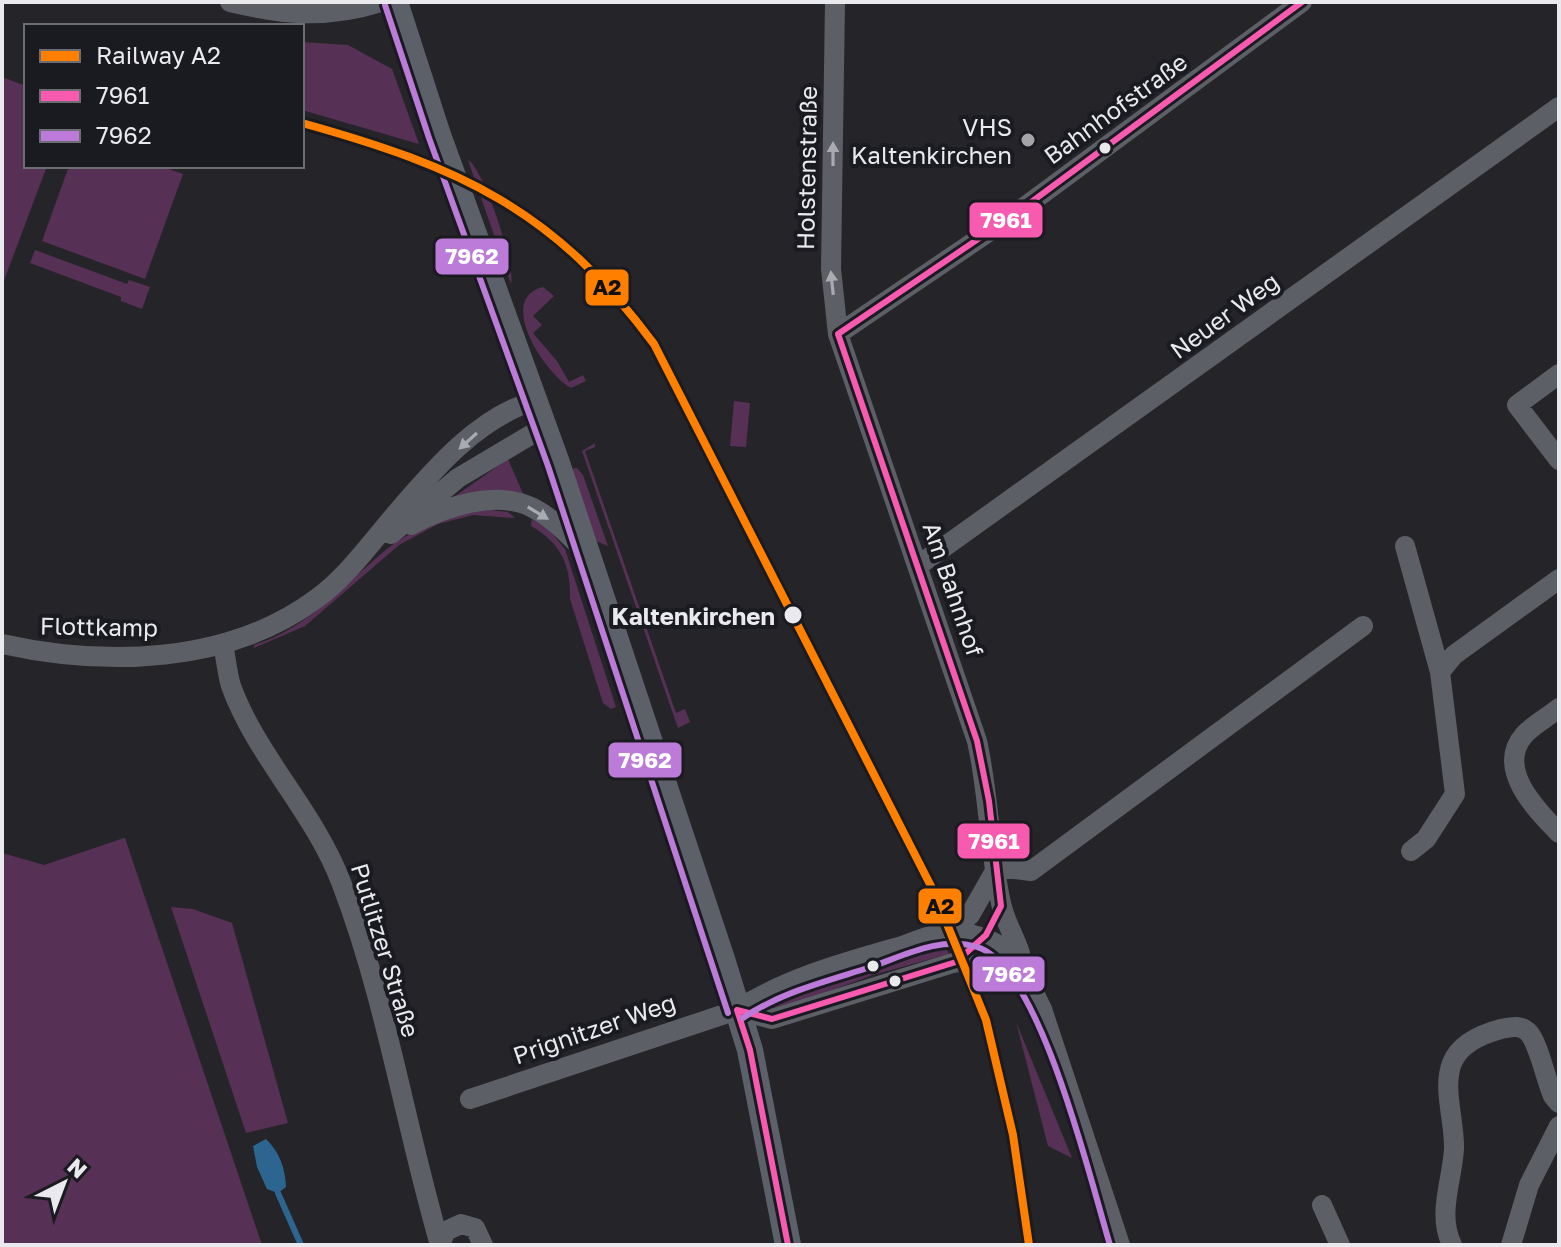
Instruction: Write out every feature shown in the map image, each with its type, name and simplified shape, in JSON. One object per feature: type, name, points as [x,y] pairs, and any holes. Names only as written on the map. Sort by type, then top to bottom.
[{"type":"main road","points":[[395,2],[587,553],[737,1010],[753,1065],[788,1245]]},
{"type":"street","points":[[230,2],[278,14],[349,12],[381,2]]},
{"type":"street","name":"Holstenstraße","points":[[835,2],[831,269],[838,334]]},
{"type":"street","name":"Bahnhofstraße","points":[[838,334],[1023,208],[1302,2]]},
{"type":"street","name":"Neuer Weg","points":[[919,565],[1559,107]]},
{"type":"street","name":"Am Bahnhof","points":[[838,334],[977,741],[997,867]]},
{"type":"street","points":[[1559,374],[1517,405],[1559,460]]},
{"type":"street","name":"Flottkamp","points":[[2,644],[44,653],[148,657],[254,636],[319,597],[359,557],[417,489],[460,447],[502,414],[534,401]]},
{"type":"street","name":"Flottkamp","points":[[359,557],[387,538],[458,478],[544,427]]},
{"type":"street","points":[[387,538],[421,519],[462,505],[510,501],[532,508],[587,553]]},
{"type":"street","points":[[1405,546],[1440,672],[1455,794],[1426,839],[1411,851]]},
{"type":"street","points":[[1440,672],[1454,655],[1559,579]]},
{"type":"street","points":[[737,1010],[772,1019],[956,962],[987,937],[997,867],[1031,871],[1363,626]]},
{"type":"street","name":"Putlitzer Straße","points":[[223,644],[231,684],[243,712],[260,744],[308,814],[340,879],[384,1022],[440,1244]]},
{"type":"street","points":[[1559,708],[1522,737],[1514,766],[1515,775],[1533,805],[1559,833]]},
{"type":"street","points":[[737,1010],[764,992],[867,956],[949,932],[993,901]]},
{"type":"street","points":[[993,901],[1024,957],[1015,972]]},
{"type":"street","points":[[949,932],[987,937],[1006,951],[1015,972],[1042,1009],[1120,1245]]},
{"type":"street","points":[[956,962],[1015,972]]},
{"type":"street","name":"Prignitzer Weg","points":[[470,1099],[737,1010]]},
{"type":"street","points":[[1452,1245],[1443,1226],[1454,1148],[1449,1088],[1451,1064],[1463,1045],[1515,1026],[1526,1029],[1533,1038],[1540,1066],[1559,1103]]},
{"type":"street","points":[[1511,1245],[1529,1185],[1559,1126]]},
{"type":"street","points":[[1322,1205],[1340,1245]]},
{"type":"street","name":"Putlitzer Straße","points":[[440,1244],[446,1231],[461,1224],[475,1228],[483,1245]]},
{"type":"shaded area","points":[[304,42],[348,45],[392,69],[419,144],[304,111]]},
{"type":"shaded area","points":[[2,77],[24,85],[24,168],[46,168],[2,286]]},
{"type":"shaded area","points":[[468,160],[482,180],[497,218],[508,258],[511,284]]},
{"type":"shaded area","points":[[68,168],[166,168],[183,174],[145,279],[42,241]]},
{"type":"shaded area","points":[[35,250],[127,284],[129,280],[150,287],[142,309],[121,301],[121,297],[30,263]]},
{"type":"shaded area","points":[[543,287],[554,296],[533,316],[542,325],[533,333],[557,361],[569,382],[583,375],[586,381],[571,388],[538,353],[524,321],[524,306],[529,294]]},
{"type":"shaded area","points":[[734,401],[750,403],[746,447],[730,446]]},
{"type":"shaded area","points":[[595,443],[595,447],[585,451],[676,713],[685,709],[690,722],[678,728],[582,451]]},
{"type":"shaded area","points":[[508,459],[524,496],[451,499]]},
{"type":"shaded area","points":[[577,468],[583,475],[608,546],[596,541],[571,469]]},
{"type":"shaded area","points":[[483,509],[508,512],[515,518],[473,515],[438,524],[399,545],[305,626],[254,648],[254,645],[292,628],[309,616],[398,541],[433,524]]},
{"type":"shaded area","points":[[532,519],[550,531],[565,549],[616,707],[611,709],[603,703],[570,599],[569,576],[562,556],[550,540],[531,526]]},
{"type":"shaded area","points":[[125,838],[262,1245],[2,1245],[2,853],[44,865]]},
{"type":"shaded area","points":[[171,907],[193,909],[232,923],[288,1123],[246,1133]]},
{"type":"shaded area","points":[[945,945],[949,954],[873,975],[775,1011],[773,1002]]},
{"type":"shaded area","points":[[1016,1022],[1072,1158],[1048,1146]]},
{"type":"water","points":[[266,1139],[278,1155],[284,1173],[286,1187],[278,1193],[267,1189],[257,1167],[253,1146]]},
{"type":"waterway","points":[[278,1193],[301,1245]]},
{"type":"rail line","name":"A2","points":[[304,124],[410,157],[500,199],[540,226],[579,259],[617,298],[654,344],[934,892],[986,1020],[1013,1135],[1029,1245]]},
{"type":"transit line","name":"7961","points":[[737,1010],[772,1019],[956,962],[986,935],[1001,906],[989,801],[977,741],[838,334],[1015,214],[1302,2]]},
{"type":"transit line","name":"7962","points":[[385,5],[429,138],[548,466],[728,1013]]},
{"type":"transit line","name":"7962","points":[[743,1018],[789,994],[923,948],[950,944],[977,947],[1000,962],[1022,992],[1042,1033],[1076,1128],[1110,1245]]},
{"type":"transit line","name":"7961","points":[[737,1010],[750,1050],[788,1245]]},
{"type":"place","name":"VHS Kaltenkirchen","points":[[1028,140]]},
{"type":"place","name":"Kaltenkirchen","points":[[793,615]]}]
